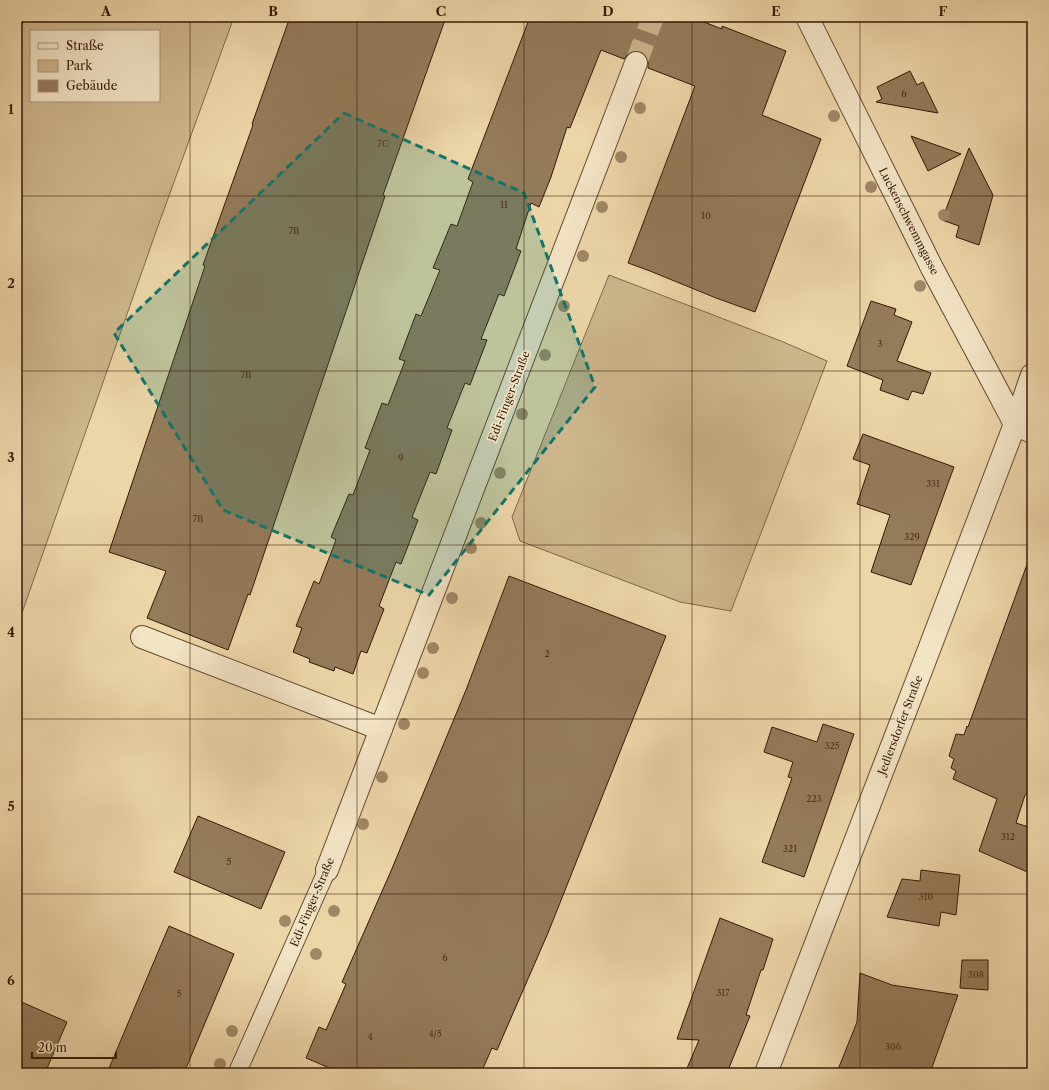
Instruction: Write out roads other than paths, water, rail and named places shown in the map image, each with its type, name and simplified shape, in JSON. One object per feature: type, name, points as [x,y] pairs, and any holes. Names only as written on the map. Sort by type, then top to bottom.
[{"type":"street","name":"Luckenschwemmgasse","points":[[807,17],[932,268],[1024,428]]},
{"type":"street","name":"Edi-Finger-Straße","points":[[326,870],[636,63]]},
{"type":"street","name":"Jedlersdorfer Straße","points":[[766,1073],[925,660],[1024,428],[1032,375]]},
{"type":"street","points":[[142,637],[381,729]]},
{"type":"lane","name":"Edi-Finger-Straße","points":[[237,1073],[326,870]]},
{"type":"tunnel","points":[[636,63],[653,17]]}]
